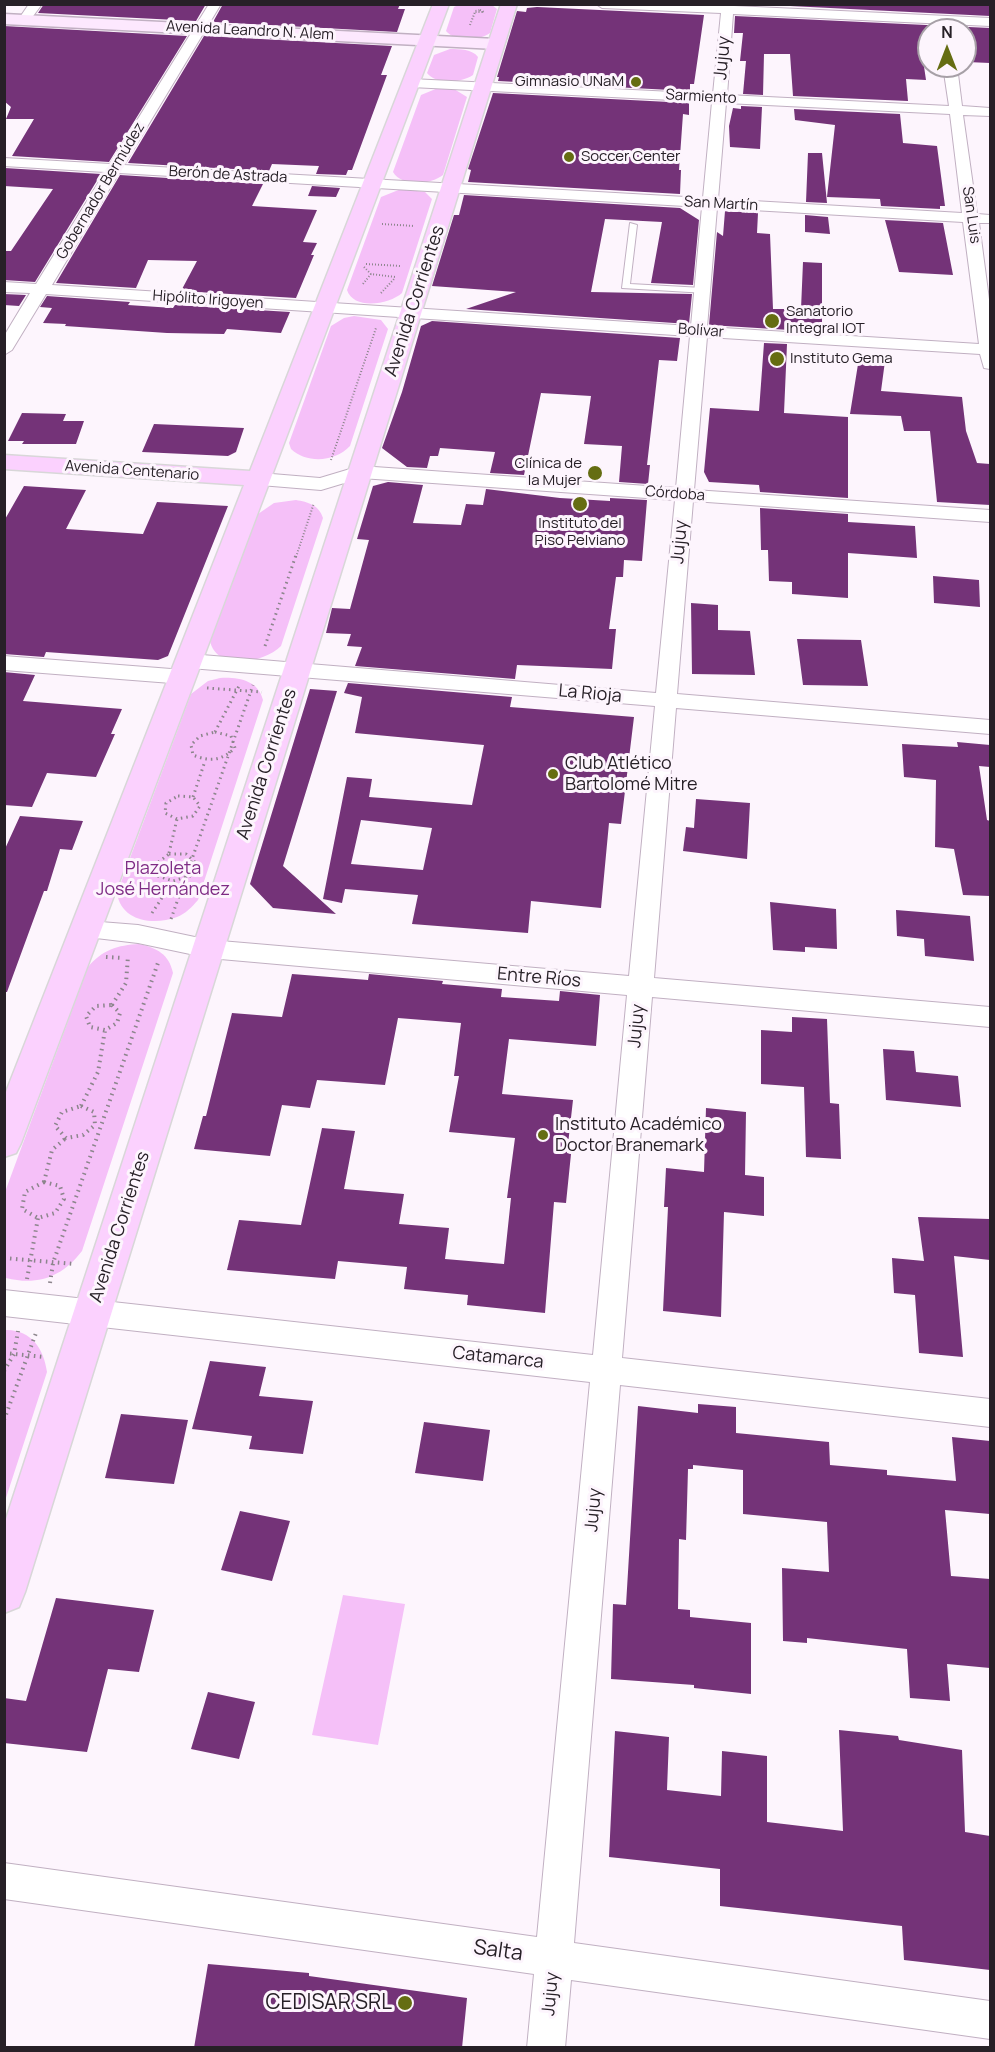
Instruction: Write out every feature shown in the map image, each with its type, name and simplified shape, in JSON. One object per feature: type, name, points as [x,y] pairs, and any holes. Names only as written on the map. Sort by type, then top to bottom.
[{"type":"main road","points":[[4,1143],[88,930],[441,4]]},
{"type":"main road","name":"Avenida Corrientes","points":[[4,1592],[509,4]]},
{"type":"main road","name":"Avenida Leandro N. Alem","points":[[4,21],[24,20],[496,46]]},
{"type":"main road","name":"Avenida Leandro N. Alem","points":[[4,21],[199,30]]},
{"type":"main road","name":"Avenida Leandro N. Alem","points":[[427,42],[477,42],[496,46]]},
{"type":"main road","name":"Avenida Centenario","points":[[4,462],[260,479]]},
{"type":"street","points":[[24,20],[36,4]]},
{"type":"street","name":"Gobernador Bermúdez","points":[[4,350],[215,4]]},
{"type":"street","points":[[602,4],[728,7],[917,23]]},
{"type":"street","name":"Jujuy","points":[[546,2048],[728,7]]},
{"type":"street","name":"San Luis","points":[[952,78],[990,354]]},
{"type":"street","name":"Sarmiento","points":[[411,83],[990,112]]},
{"type":"street","name":"Berón de Astrada","points":[[4,162],[451,187]]},
{"type":"street","name":"San Martín","points":[[451,187],[990,219]]},
{"type":"street","name":"Hipólito Irigoyen","points":[[4,287],[411,312]]},
{"type":"street","name":"Bolívar","points":[[411,312],[699,331],[990,354]]},
{"type":"street","points":[[260,479],[321,484],[360,472]]},
{"type":"street","name":"Córdoba","points":[[360,472],[990,516]]},
{"type":"street","name":"La Rioja","points":[[4,663],[185,675],[252,667],[294,682],[666,700],[990,727]]},
{"type":"street","name":"Entre Ríos","points":[[88,930],[138,934],[209,949],[990,1017]]},
{"type":"street","name":"Catamarca","points":[[4,1304],[93,1312],[990,1413]]},
{"type":"street","name":"Salta","points":[[4,1881],[990,2020]]},
{"type":"lane","points":[[633,225],[625,286],[703,291]]},
{"type":"path","points":[[475,11],[477,4]]},
{"type":"path","points":[[477,42],[489,4]]},
{"type":"path","points":[[375,223],[420,226]]},
{"type":"path","points":[[396,278],[371,274],[361,264],[385,263],[408,266]]},
{"type":"path","points":[[384,276],[395,266]]},
{"type":"path","points":[[363,284],[371,274]]},
{"type":"path","points":[[215,732],[252,667],[331,460],[382,311]]},
{"type":"path","points":[[233,742],[252,691],[252,667]]},
{"type":"path","points":[[185,675],[237,690],[252,691],[294,682]]},
{"type":"path","points":[[215,732],[231,736],[233,742],[235,748],[224,759],[205,761],[193,755],[191,745],[200,736],[215,732]]},
{"type":"path","points":[[192,859],[229,754]]},
{"type":"path","points":[[193,797],[205,761]]},
{"type":"path","points":[[178,796],[193,797],[200,806],[193,816],[177,819],[165,813],[166,803],[178,796]]},
{"type":"path","points":[[169,854],[177,819]]},
{"type":"path","points":[[169,854],[186,854],[196,863],[190,876],[172,881],[158,876],[156,864],[169,854]]},
{"type":"path","points":[[4,1420],[46,1308],[54,1263],[186,877]]},
{"type":"path","points":[[112,1005],[120,1012],[117,1023],[105,1030],[90,1027],[86,1016],[96,1006],[112,1005]]},
{"type":"path","points":[[81,1106],[98,1072],[105,1030]]},
{"type":"path","points":[[44,1182],[60,1186],[64,1199],[55,1213],[38,1218],[22,1209],[26,1192],[44,1182],[50,1152],[66,1138],[83,1136],[95,1125],[94,1112],[81,1106],[62,1112],[55,1126],[66,1138]]},
{"type":"path","points":[[4,1258],[108,1267]]},
{"type":"green space","points":[[492,5],[497,9],[490,33],[467,40],[450,35],[446,31],[454,7]]},
{"type":"green space","points":[[450,49],[469,51],[478,57],[473,75],[449,82],[436,80],[427,73],[434,55]]},
{"type":"green space","points":[[438,88],[454,89],[467,97],[443,175],[431,181],[416,183],[403,180],[393,172],[421,95]]},
{"type":"green space","points":[[401,189],[425,192],[432,199],[402,293],[389,300],[373,304],[357,301],[347,290],[381,197]]},
{"type":"green space","points":[[354,316],[381,320],[388,329],[350,446],[329,458],[305,457],[291,449],[289,443],[331,326],[344,318]]},
{"type":"green space","points":[[296,500],[312,505],[319,510],[323,518],[281,646],[264,657],[242,662],[231,661],[214,651],[210,641],[258,514],[274,503]]},
{"type":"green space","name":"Plazoleta José Hernández","points":[[220,678],[240,679],[252,684],[257,688],[263,700],[198,900],[183,914],[168,920],[140,919],[125,910],[117,893],[191,694],[208,681]]},
{"type":"green space","points":[[139,944],[161,953],[169,961],[173,973],[82,1251],[66,1267],[48,1277],[29,1281],[6,1278],[5,1192],[88,967],[99,956],[111,949]]},
{"type":"green space","points":[[5,1330],[22,1333],[35,1342],[43,1356],[47,1372],[5,1501]]},
{"type":"green space","points":[[343,1595],[405,1604],[378,1745],[312,1735]]},
{"type":"building","points":[[44,4],[206,4],[196,21],[38,13]]},
{"type":"building","points":[[223,4],[400,4],[398,9],[405,9],[397,32],[213,22]]},
{"type":"building","points":[[750,4],[990,4],[990,16]]},
{"type":"building","points":[[527,8],[704,15],[694,84],[690,84],[690,91],[498,81],[499,77],[497,77],[517,11],[526,12]]},
{"type":"building","points":[[735,16],[917,25],[917,78],[926,78],[926,80],[906,79],[908,101],[793,96],[790,54],[764,54],[763,95],[743,94],[746,61],[740,61],[743,33],[734,33]]},
{"type":"building","points":[[4,26],[187,36],[109,162],[12,156],[34,119],[6,119],[11,107],[4,101]]},
{"type":"building","points":[[977,27],[990,28],[990,63],[977,62]]},
{"type":"building","points":[[204,36],[392,46],[381,75],[387,75],[352,170],[348,170],[346,175],[316,174],[319,166],[272,164],[269,171],[128,163]]},
{"type":"building","points":[[493,93],[689,103],[689,115],[683,114],[679,170],[681,170],[680,194],[468,182],[471,170],[468,169]]},
{"type":"building","points":[[741,106],[762,107],[760,149],[730,147],[729,126],[733,108],[741,109]]},
{"type":"building","points":[[794,109],[900,114],[903,143],[937,146],[945,206],[940,206],[940,209],[881,206],[880,199],[827,197],[835,125],[795,120]]},
{"type":"building","points":[[808,153],[822,153],[827,203],[806,202]]},
{"type":"building","points":[[5,168],[101,174],[35,282],[4,280],[4,251],[11,251],[53,189],[4,186]]},
{"type":"building","points":[[120,175],[263,184],[252,206],[317,210],[303,242],[317,243],[296,298],[181,291],[197,261],[148,260],[136,288],[56,283]]},
{"type":"building","points":[[312,186],[340,188],[336,197],[308,196]]},
{"type":"building","points":[[464,195],[680,208],[699,220],[693,285],[651,283],[662,222],[605,219],[591,292],[692,294],[689,324],[466,309],[516,292],[432,286],[454,215],[459,215]]},
{"type":"building","points":[[725,211],[758,213],[757,233],[770,234],[773,309],[801,309],[803,262],[822,263],[822,332],[709,325],[717,232],[723,236]]},
{"type":"building","points":[[805,215],[828,217],[830,234],[805,232]]},
{"type":"building","points":[[885,220],[943,223],[953,275],[899,272]]},
{"type":"building","points":[[4,294],[26,295],[19,306],[4,305]]},
{"type":"building","points":[[47,296],[130,302],[128,305],[173,308],[175,305],[290,312],[281,333],[227,329],[224,334],[167,333],[43,323],[52,308],[40,307]]},
{"type":"building","points":[[432,321],[680,338],[677,361],[659,360],[647,465],[650,465],[648,484],[619,482],[622,446],[584,444],[591,396],[541,393],[524,475],[490,473],[495,452],[440,448],[438,456],[430,456],[427,468],[407,467],[382,448],[402,392],[421,326]]},
{"type":"building","points":[[764,343],[787,344],[784,413],[848,417],[848,498],[760,492],[759,485],[709,482],[704,472],[710,408],[759,411]]},
{"type":"building","points":[[859,358],[885,361],[881,391],[962,397],[966,431],[977,463],[990,464],[990,505],[937,502],[930,431],[904,431],[901,416],[850,414]]},
{"type":"building","points":[[22,413],[66,414],[63,421],[84,421],[76,444],[22,444],[24,441],[8,441]]},
{"type":"building","points":[[154,424],[244,428],[236,452],[228,456],[142,452]]},
{"type":"building","points":[[388,482],[423,485],[413,523],[461,525],[466,504],[483,505],[486,489],[560,498],[610,501],[610,498],[647,500],[642,561],[624,560],[623,577],[616,577],[609,629],[616,629],[612,669],[517,665],[515,679],[355,666],[362,647],[347,646],[351,634],[326,633],[332,608],[350,609],[369,540],[357,539],[373,486]]},
{"type":"building","points":[[24,486],[86,490],[66,529],[143,534],[157,502],[228,506],[168,656],[158,660],[46,652],[44,657],[4,654],[4,521]]},
{"type":"building","points":[[760,508],[848,514],[848,522],[915,526],[917,558],[848,553],[848,598],[792,594],[792,582],[769,581],[768,550],[761,550]]},
{"type":"building","points":[[933,576],[979,580],[980,607],[934,603]]},
{"type":"building","points":[[691,603],[718,605],[718,630],[750,631],[755,675],[692,674]]},
{"type":"building","points":[[797,639],[861,640],[868,686],[803,685]]},
{"type":"building","points":[[4,672],[35,675],[23,701],[122,709],[111,734],[115,734],[96,777],[47,773],[32,807],[4,805]]},
{"type":"building","points":[[348,683],[512,697],[510,707],[634,717],[621,824],[609,823],[601,908],[531,901],[528,933],[412,924],[418,895],[345,889],[342,903],[323,899],[347,777],[372,779],[369,797],[472,805],[484,745],[355,733],[362,697],[344,693]],"holes":[[[361,820],[432,828],[423,870],[351,864]]]},
{"type":"building","points":[[310,689],[337,691],[283,866],[336,914],[273,908],[250,884]]},
{"type":"building","points":[[957,742],[990,745],[990,767],[979,766],[987,820],[990,821],[990,896],[963,895],[954,849],[935,847],[936,780],[904,777],[902,744],[958,747]]},
{"type":"building","points":[[696,799],[750,803],[747,859],[683,851],[686,827],[694,828]]},
{"type":"building","points":[[20,816],[83,821],[72,850],[60,849],[47,891],[44,891],[7,992],[4,992],[4,851]]},
{"type":"building","points":[[770,902],[836,909],[837,949],[805,947],[805,952],[773,950]]},
{"type":"building","points":[[896,910],[970,916],[974,961],[925,956],[924,939],[897,936]]},
{"type":"building","points":[[292,974],[368,980],[369,974],[443,981],[442,984],[502,989],[501,997],[559,1001],[560,991],[600,995],[596,1046],[509,1039],[502,1094],[573,1100],[567,1153],[571,1154],[566,1203],[554,1202],[545,1313],[467,1305],[468,1295],[404,1289],[407,1267],[338,1261],[335,1279],[227,1270],[239,1220],[301,1225],[322,1128],[355,1131],[344,1189],[404,1194],[399,1224],[449,1228],[445,1259],[504,1264],[511,1198],[507,1198],[515,1138],[449,1132],[459,1076],[454,1076],[461,1023],[398,1018],[385,1085],[317,1080],[310,1108],[282,1105],[270,1156],[194,1149],[203,1116],[206,1116],[232,1013],[282,1017]]},
{"type":"building","points":[[792,1017],[827,1019],[830,1103],[839,1104],[841,1159],[806,1157],[804,1087],[761,1084],[761,1030],[792,1032]]},
{"type":"building","points":[[883,1049],[914,1051],[916,1072],[958,1076],[961,1107],[886,1100]]},
{"type":"building","points":[[706,1108],[746,1112],[745,1175],[764,1177],[764,1216],[724,1212],[721,1317],[663,1311],[668,1207],[664,1207],[666,1168],[704,1172]]},
{"type":"building","points":[[918,1217],[990,1219],[990,1260],[954,1256],[963,1357],[919,1353],[915,1295],[894,1293],[892,1258],[924,1261]]},
{"type":"building","points":[[210,1361],[266,1367],[259,1396],[313,1401],[303,1454],[249,1449],[252,1436],[192,1429]]},
{"type":"building","points":[[698,1404],[736,1407],[736,1433],[829,1442],[830,1465],[887,1470],[887,1475],[956,1481],[952,1437],[990,1441],[990,1514],[945,1510],[951,1576],[990,1579],[990,1668],[947,1664],[950,1701],[910,1698],[907,1649],[807,1638],[807,1643],[783,1641],[782,1568],[829,1572],[827,1522],[743,1514],[743,1470],[693,1465],[693,1469],[688,1469],[686,1540],[679,1539],[678,1609],[690,1610],[690,1617],[751,1623],[751,1694],[694,1688],[694,1685],[611,1679],[613,1604],[626,1605],[638,1406],[698,1413]]},
{"type":"building","points":[[121,1414],[188,1420],[174,1484],[105,1478]]},
{"type":"building","points":[[424,1422],[490,1430],[483,1481],[415,1473]]},
{"type":"building","points":[[240,1511],[290,1521],[272,1581],[221,1570]]},
{"type":"building","points":[[56,1598],[154,1610],[139,1672],[108,1669],[87,1752],[4,1743],[4,1698],[26,1701]]},
{"type":"building","points":[[208,1692],[255,1702],[239,1759],[191,1749]]},
{"type":"building","points":[[839,1730],[898,1736],[899,1740],[962,1750],[965,1832],[990,1836],[990,1970],[904,1960],[902,1926],[720,1906],[720,1869],[609,1857],[615,1731],[669,1737],[667,1790],[721,1796],[722,1751],[767,1756],[767,1822],[843,1831]]},
{"type":"building","points":[[208,1964],[309,1973],[309,1976],[467,1998],[462,2048],[194,2048]]},
{"type":"place","name":"Gimnasio UNaM","points":[[636,82]]},
{"type":"place","name":"Soccer Center","points":[[569,157]]},
{"type":"place","name":"Sanatorio Integral IOT","points":[[772,321]]},
{"type":"place","name":"Instituto Gema","points":[[777,359]]},
{"type":"place","name":"Clínica de la Mujer","points":[[595,473]]},
{"type":"place","name":"Instituto del Piso Pelviano","points":[[580,504]]},
{"type":"place","name":"Club Atlético Bartolomé Mitre","points":[[553,774]]},
{"type":"place","name":"Instituto Académico Doctor Branemark","points":[[543,1135]]},
{"type":"place","name":"CEDISAR SRL","points":[[405,2003]]}]
